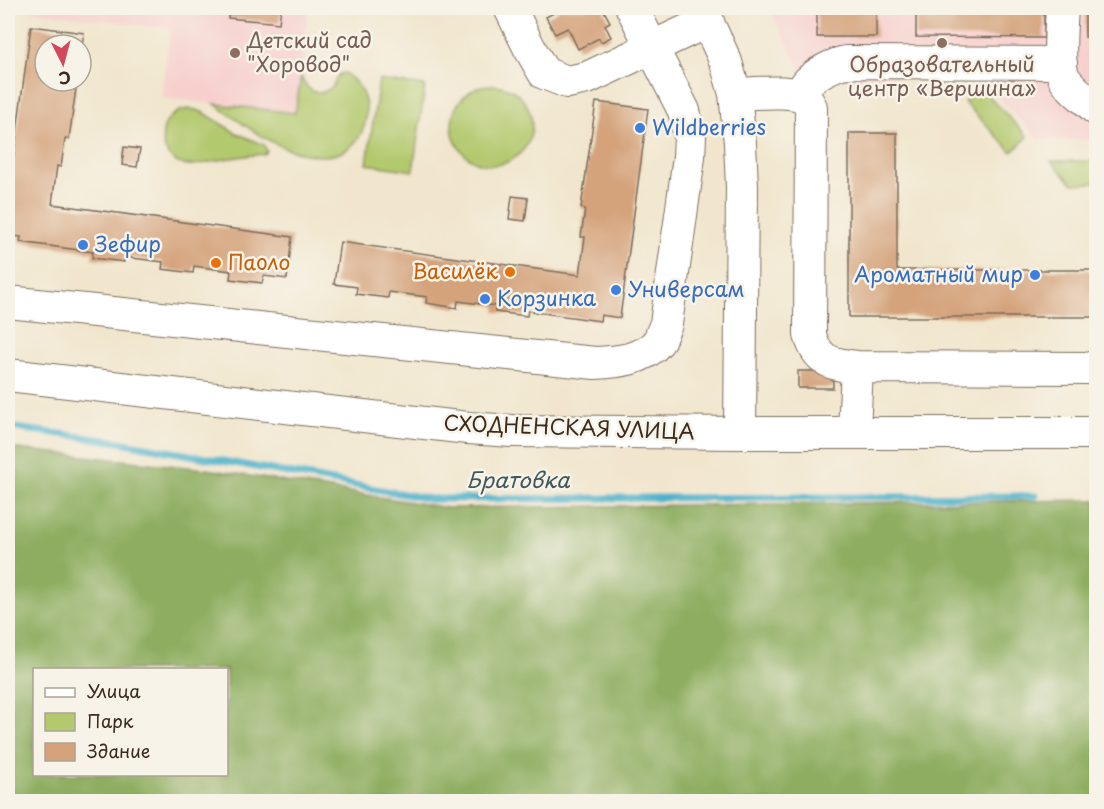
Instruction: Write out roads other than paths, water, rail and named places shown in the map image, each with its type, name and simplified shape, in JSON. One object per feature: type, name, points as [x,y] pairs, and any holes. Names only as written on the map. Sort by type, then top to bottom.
[{"type":"street","points":[[510,8],[544,72],[567,81],[588,78],[652,47],[705,14],[726,62],[735,94],[740,144],[742,187],[740,434]]},
{"type":"street","points":[[8,302],[595,363],[616,362],[650,350],[659,340],[666,324],[690,136],[684,111],[632,8]]},
{"type":"street","points":[[1062,8],[1061,63],[1063,75],[1069,84],[1096,109]]},
{"type":"street","points":[[800,95],[807,83],[830,67],[846,62],[1061,63]]},
{"type":"street","points":[[735,94],[790,93],[806,98],[811,107],[810,335],[814,348],[823,358],[835,364],[857,367],[1096,368]]},
{"type":"street","points":[[854,433],[857,367]]},
{"type":"street","name":"СХОДНЕНСКАЯ УЛИЦА","points":[[8,375],[468,428],[512,431],[740,434],[1096,433]]},
{"type":"waterway","name":"Братовка","points":[[8,427],[113,441],[431,499],[1035,496]]},
{"type":"place","name":"Образовательный центр «Вершина»","points":[[942,43]]},
{"type":"place","name":"Детский сад \"Хоровод\"","points":[[235,53]]},
{"type":"place","name":"Wildberries","points":[[640,128]]},
{"type":"place","name":"Зефир","points":[[83,245]]},
{"type":"place","name":"Паоло","points":[[216,263]]},
{"type":"place","name":"Василёк","points":[[510,272]]},
{"type":"place","name":"Ароматный мир","points":[[1035,275]]},
{"type":"place","name":"Универсам","points":[[616,290]]},
{"type":"place","name":"Корзинка","points":[[485,299]]}]
